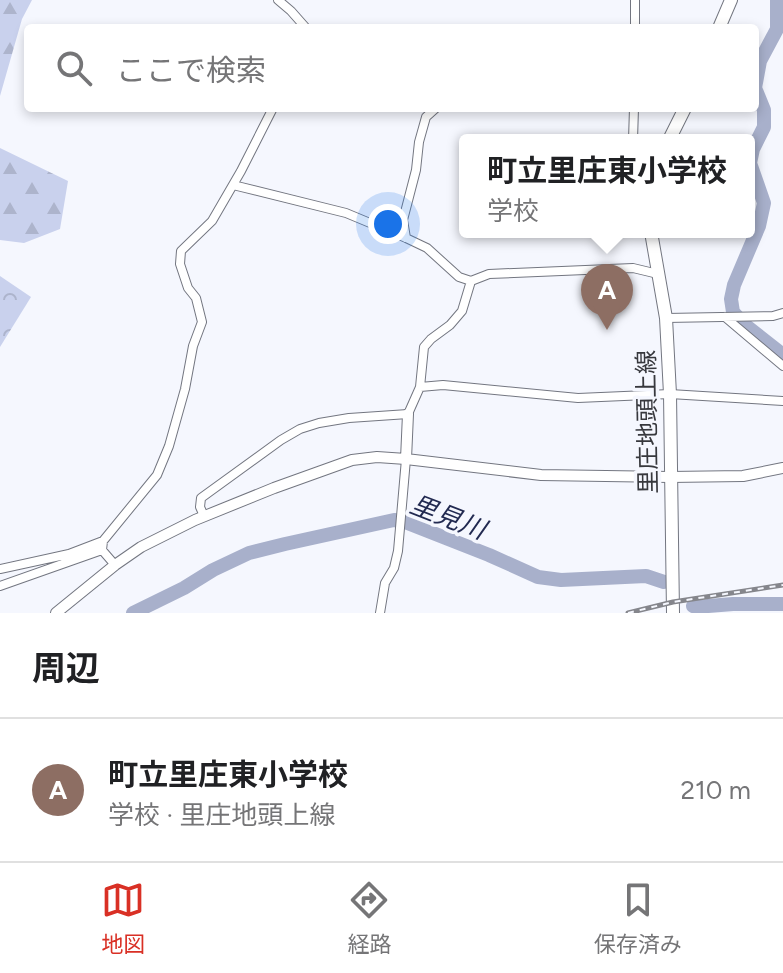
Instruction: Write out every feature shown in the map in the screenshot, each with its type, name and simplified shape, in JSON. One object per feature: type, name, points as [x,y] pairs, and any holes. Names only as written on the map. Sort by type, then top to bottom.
[{"type":"main road","points":[[721,24],[731,0]]},
{"type":"main road","points":[[672,134],[683,112]]},
{"type":"main road","name":"里庄地頭上線","points":[[652,238],[666,318],[673,613]]},
{"type":"street","points":[[278,0],[302,24]]},
{"type":"street","points":[[635,0],[635,24]]},
{"type":"street","points":[[0,586],[103,546],[157,475],[169,446],[193,346],[202,322],[196,298],[188,288],[180,264],[181,251],[212,221],[271,112]]},
{"type":"street","points":[[406,238],[403,220],[416,170],[419,142],[426,117],[432,112]]},
{"type":"street","points":[[633,134],[634,112]]},
{"type":"street","points":[[233,185],[346,213],[427,248],[459,277],[471,281],[489,274],[633,268],[658,274]]},
{"type":"street","points":[[380,613],[385,583],[394,568],[398,551],[408,414],[420,387],[424,347],[462,311],[471,281]]},
{"type":"street","points":[[666,318],[773,316],[783,313]]},
{"type":"street","points":[[727,317],[783,366]]},
{"type":"street","points":[[420,387],[443,385],[578,398],[670,394],[783,401]]},
{"type":"street","points":[[204,516],[200,507],[201,498],[300,429],[349,418],[408,414]]},
{"type":"street","points":[[56,613],[141,547],[204,516],[352,460],[377,457],[406,459],[541,475],[743,476],[783,468]]},
{"type":"street","points":[[103,546],[115,565]]},
{"type":"street","points":[[0,569],[103,546]]},
{"type":"green space","points":[[0,0],[32,0],[22,19],[0,96]]},
{"type":"green space","points":[[0,148],[68,181],[60,229],[24,243],[0,240]]},
{"type":"green space","points":[[0,276],[31,297],[0,347]]},
{"type":"waterway","name":"里見川","points":[[759,66],[777,29],[777,0]]},
{"type":"waterway","name":"里見川","points":[[755,145],[764,127],[764,110],[759,98]]},
{"type":"waterway","name":"里見川","points":[[755,177],[764,203],[755,235]]},
{"type":"waterway","name":"里見川","points":[[754,238],[734,285],[731,299],[733,312],[783,355]]},
{"type":"waterway","name":"里見川","points":[[133,613],[249,553],[394,520],[489,555],[538,577],[561,580],[646,576],[664,582]]},
{"type":"waterway","name":"里見川","points":[[693,606],[783,604]]},
{"type":"railway","points":[[628,613],[673,602],[783,585]]},
{"type":"place","name":"町立里庄東小学校","points":[[607,330]]}]
